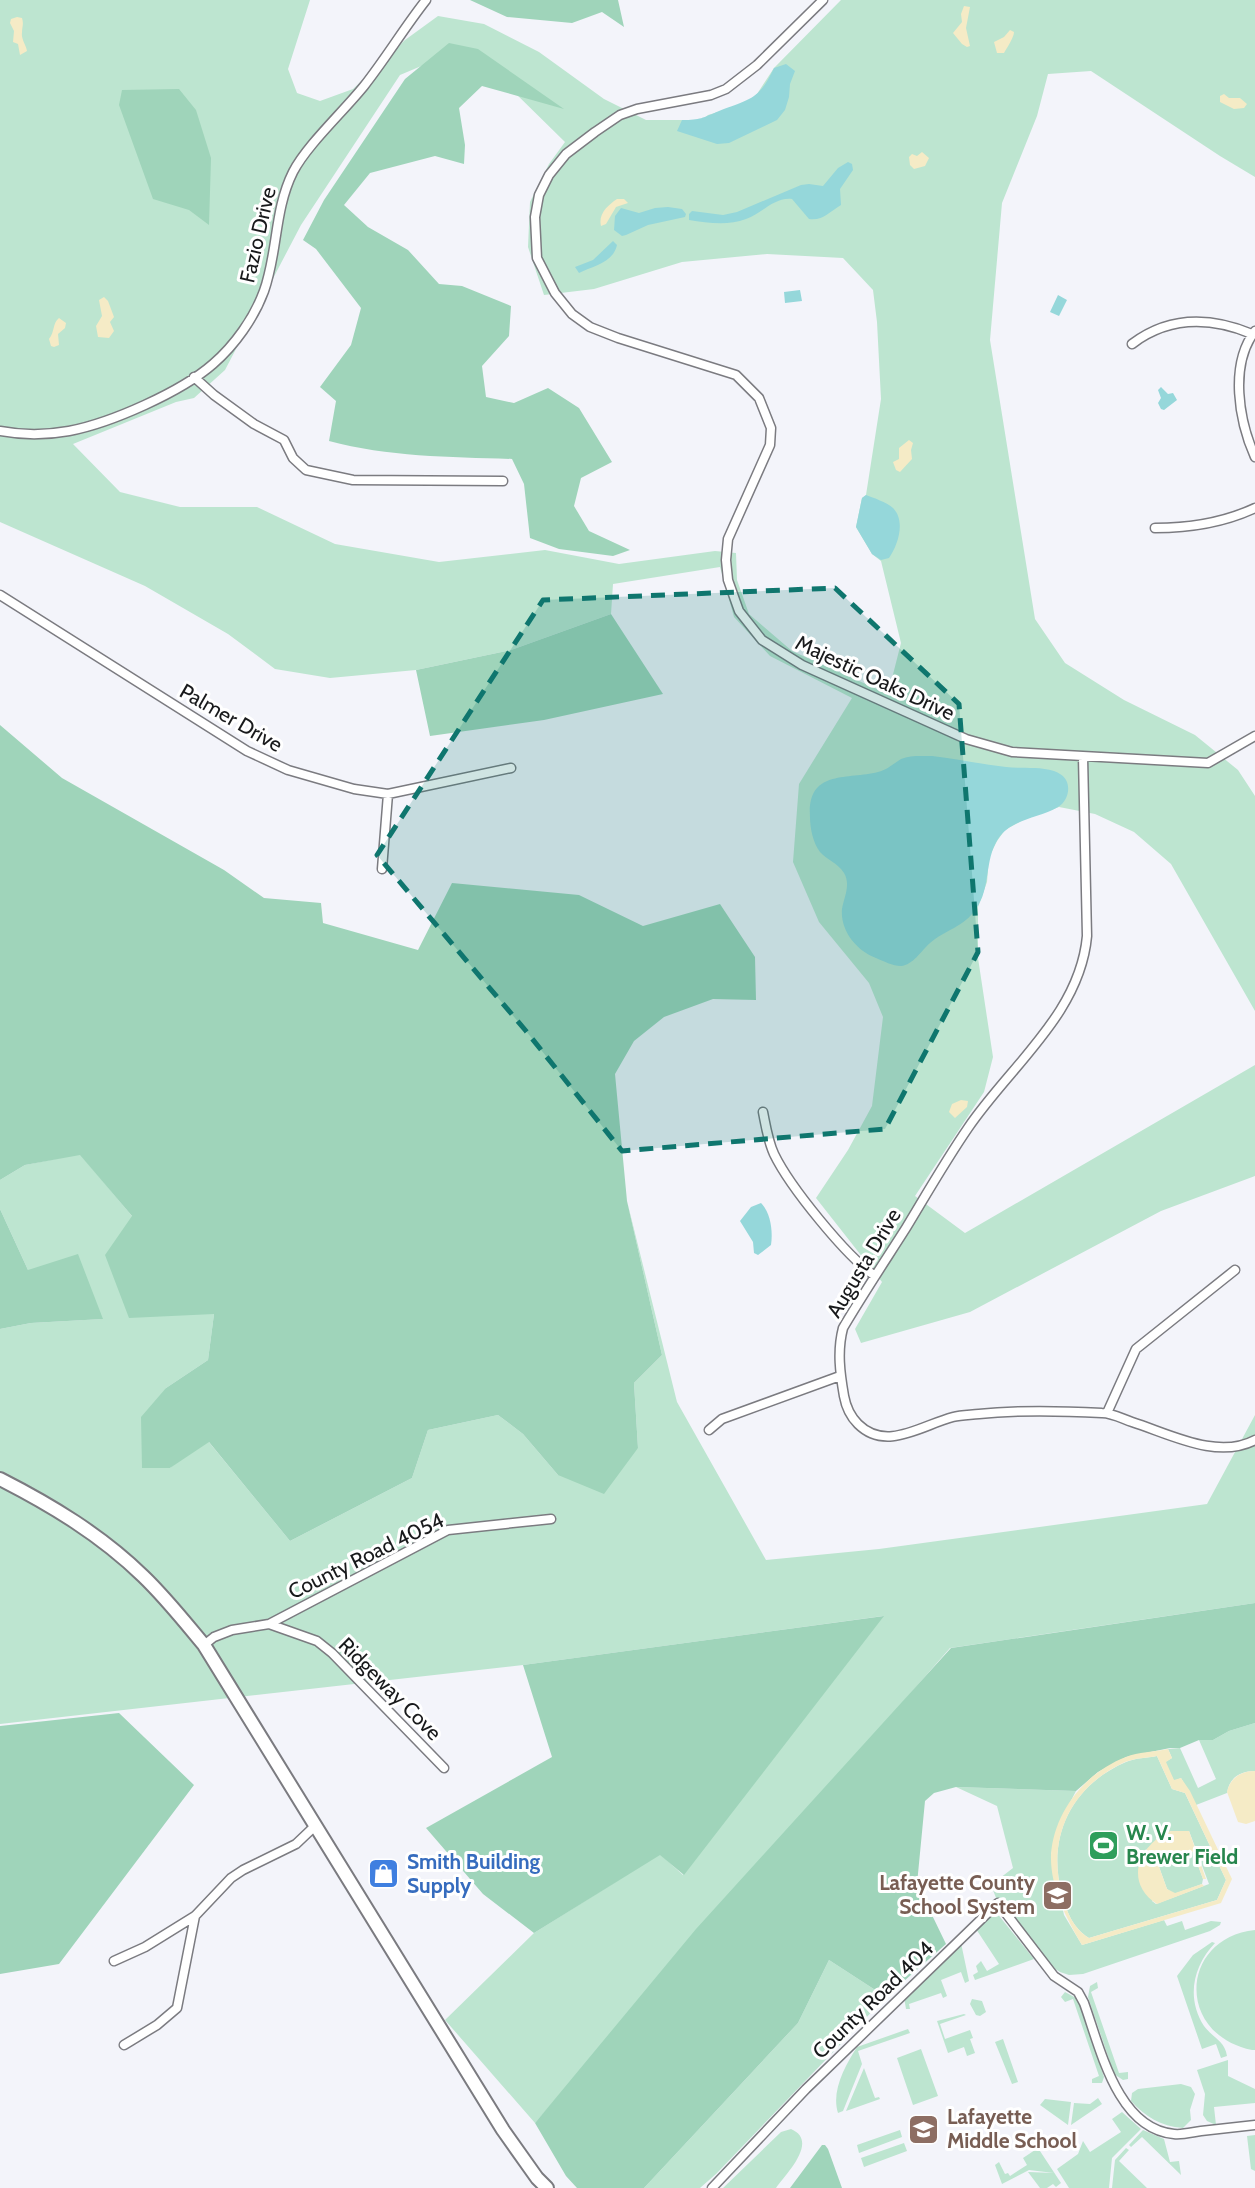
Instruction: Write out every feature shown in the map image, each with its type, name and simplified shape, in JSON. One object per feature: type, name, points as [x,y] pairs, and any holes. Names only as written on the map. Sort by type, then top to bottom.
[{"type":"main road","points":[[0,1479],[39,1499],[80,1525],[142,1575],[204,1645],[503,2130],[547,2188]]},
{"type":"street","name":"Fazio Drive","points":[[0,431],[69,431],[138,408],[210,367],[234,343],[264,292],[282,201],[295,169],[365,85],[426,0]]},
{"type":"street","name":"Majestic Oaks Drive","points":[[823,0],[757,65],[726,89],[711,95],[637,109],[620,116],[566,154],[549,175],[539,195],[535,217],[537,258],[555,293],[572,314],[590,327],[618,338],[736,375],[759,398],[771,428],[769,445],[728,539],[726,560],[739,611],[762,640],[802,665],[966,739],[1012,752],[1208,763],[1255,736]]},
{"type":"street","points":[[1132,344],[1147,332],[1185,322],[1216,322],[1254,332],[1244,356],[1237,392],[1255,457]]},
{"type":"street","points":[[194,377],[254,424],[285,440],[293,458],[306,470],[353,480],[503,481]]},
{"type":"street","points":[[1155,528],[1191,527],[1255,508]]},
{"type":"street","name":"Palmer Drive","points":[[0,595],[247,751],[288,770],[354,789],[388,794],[511,768]]},
{"type":"street","name":"Augusta Drive","points":[[1083,757],[1087,936],[1086,954],[1080,974],[1070,996],[1051,1022],[968,1127],[844,1328],[839,1344],[840,1376],[846,1405],[852,1417],[873,1435],[888,1437],[953,1417],[983,1413],[1107,1413],[1223,1449],[1255,1440]]},
{"type":"street","points":[[382,869],[388,794]]},
{"type":"street","points":[[763,1112],[769,1141],[783,1170],[858,1265],[875,1276]]},
{"type":"street","points":[[1107,1413],[1136,1349],[1235,1270]]},
{"type":"street","points":[[709,1430],[722,1419],[840,1376]]},
{"type":"street","name":"County Road 4054","points":[[204,1645],[214,1637],[232,1630],[269,1624],[448,1530],[551,1518]]},
{"type":"street","name":"Ridgeway Cove","points":[[269,1624],[317,1641],[332,1653],[444,1768]]},
{"type":"street","points":[[114,1961],[145,1947],[195,1916],[230,1878],[296,1844],[316,1825]]},
{"type":"street","name":"County Road 404","points":[[712,2188],[806,2089],[998,1903],[1054,1976],[1078,1992],[1114,2088],[1144,2121],[1157,2129],[1175,2134],[1255,2125]]},
{"type":"street","points":[[124,2045],[157,2025],[177,2008],[195,1916]]},
{"type":"highlighted area","points":[[835,588],[959,704],[978,952],[885,1129],[622,1151],[526,1031],[377,855],[543,600]]},
{"type":"green space","points":[[0,0],[310,0],[288,69],[297,93],[320,101],[353,89],[405,40],[438,16],[484,24],[539,52],[604,99],[646,120],[702,120],[708,115],[745,104],[757,94],[774,68],[841,0],[1255,0],[1255,177],[1091,71],[1048,74],[1037,116],[1002,203],[990,340],[1035,619],[1065,663],[1124,700],[1195,735],[1238,770],[1255,796],[1255,1011],[1171,864],[1134,832],[1095,814],[1059,807],[1023,820],[1005,830],[997,841],[989,857],[987,882],[978,907],[978,958],[993,1057],[984,1092],[915,1196],[965,1233],[1255,1065],[1255,1176],[1161,1211],[970,1312],[861,1343],[855,1329],[882,1282],[816,1198],[848,1150],[872,1106],[883,1017],[869,983],[819,922],[793,862],[799,784],[852,698],[770,656],[734,617],[720,567],[613,584],[611,614],[511,650],[416,670],[330,678],[275,669],[228,634],[145,586],[0,522]],"holes":[[[445,56],[501,79],[565,142],[549,164],[530,202],[528,247],[544,295],[594,289],[682,262],[767,254],[843,258],[873,290],[881,399],[866,495],[862,498],[856,527],[872,554],[881,561],[901,643],[888,694],[792,651],[749,614],[737,580],[736,553],[715,551],[619,564],[545,550],[439,562],[335,544],[257,507],[180,507],[120,492],[73,444],[176,402],[194,398],[225,370],[301,225],[400,75]]]},
{"type":"green space","points":[[470,0],[618,0],[624,27],[602,12],[572,23],[507,17]]},
{"type":"green space","points":[[449,43],[478,49],[564,109],[482,86],[459,108],[465,145],[464,164],[435,156],[370,173],[344,205],[368,227],[408,250],[439,284],[462,286],[511,306],[509,336],[482,366],[486,397],[514,403],[548,388],[579,408],[612,462],[581,478],[574,506],[589,531],[630,550],[613,556],[559,549],[530,538],[524,484],[512,459],[397,453],[329,441],[336,401],[320,387],[351,345],[361,308],[316,249],[303,240],[324,200],[405,79]]},
{"type":"green space","points":[[179,89],[196,110],[211,158],[209,225],[189,210],[153,199],[119,105],[122,90]]},
{"type":"green space","points":[[611,614],[663,694],[544,720],[430,736],[416,670],[511,650]]},
{"type":"green space","points":[[0,725],[62,778],[224,870],[264,898],[321,903],[323,923],[418,950],[452,883],[579,895],[643,926],[720,904],[755,957],[756,1000],[713,999],[664,1017],[634,1041],[615,1074],[627,1201],[662,1355],[634,1383],[638,1448],[604,1494],[558,1475],[523,1434],[498,1415],[428,1430],[412,1478],[290,1541],[209,1442],[170,1468],[142,1468],[141,1417],[166,1388],[208,1360],[214,1314],[129,1318],[105,1255],[132,1216],[80,1155],[25,1165],[0,1180]]},
{"type":"green space","points":[[80,1154],[214,1314],[208,1360],[166,1388],[142,1468],[170,1468],[195,1446],[208,1441],[290,1541],[412,1478],[428,1430],[498,1415],[523,1434],[558,1475],[638,1448],[634,1383],[662,1355],[627,1201],[677,1402],[766,1560],[879,1549],[1207,1504],[1255,1415],[1255,1603],[950,1648],[535,2123],[445,2020],[534,1933],[660,1854],[683,1875],[883,1616],[523,1665],[0,1724],[0,1329],[31,1323],[102,1319],[28,1270],[0,1209],[0,1180],[25,1165]]},
{"type":"green space","points":[[0,1209],[28,1270],[78,1254],[103,1319],[31,1323],[0,1329]]},
{"type":"green space","points":[[1255,1603],[1255,1723],[1229,1731],[1213,1740],[1199,1740],[1180,1748],[1126,1757],[1098,1772],[1076,1791],[956,1787],[934,1793],[925,1801],[917,1884],[946,1944],[886,1997],[829,1960],[798,2023],[644,2188],[577,2188],[566,2176],[535,2123],[696,1929],[951,1648]]},
{"type":"green space","points":[[884,1616],[684,1875],[660,1855],[534,1933],[483,1894],[426,1828],[552,1757],[523,1665]]},
{"type":"green space","points":[[119,1713],[194,1785],[59,1964],[0,1974],[0,1726]]},
{"type":"green space","points":[[1255,1723],[1255,1771],[1236,1776],[1227,1793],[1196,1805],[1181,1778],[1174,1781],[1165,1762],[1172,1758],[1168,1749],[1180,1748],[1198,1788],[1216,1779],[1199,1740],[1213,1740],[1229,1731]]},
{"type":"green space","name":"W. V. Brewer Field","points":[[1157,1756],[1172,1789],[1185,1793],[1226,1880],[1217,1900],[1089,1938],[1071,1919],[1062,1894],[1058,1873],[1061,1833],[1068,1815],[1091,1784],[1126,1762]],"holes":[[[1171,1831],[1189,1831],[1209,1884],[1156,1904],[1152,1901],[1156,1838]]]},
{"type":"green space","points":[[956,1787],[1076,1791],[1060,1822],[1051,1854],[1064,1915],[1082,1945],[1164,1920],[1167,1926],[1182,1921],[1185,1930],[1211,1921],[1221,1922],[1220,1925],[1210,1931],[1083,1974],[1069,1975],[1060,1972],[1041,1960],[998,1903],[991,1885],[1013,1868],[997,1806]]},
{"type":"green space","points":[[1186,1850],[1193,1852],[1203,1879],[1202,1884],[1174,1894],[1167,1889],[1158,1864],[1160,1859]]},
{"type":"green space","points":[[996,1912],[1034,1959],[975,1980],[973,1975],[978,1972],[976,1966],[981,1961],[987,1971],[999,1964],[976,1929]]},
{"type":"green space","points":[[1255,1930],[1255,2050],[1252,2050],[1227,2041],[1209,2026],[1199,2007],[1196,1987],[1201,1967],[1212,1950],[1230,1937]]},
{"type":"green space","points":[[1212,1942],[1215,1943],[1197,1972],[1194,1993],[1198,2015],[1204,2026],[1226,2051],[1227,2056],[1221,2058],[1216,2044],[1202,2049],[1177,1976],[1193,1955]]},
{"type":"green space","points":[[961,1943],[969,1981],[965,1983],[961,1972],[941,1980],[947,1996],[943,1998],[941,1993],[909,2004],[910,2009],[906,2009],[904,1997]]},
{"type":"green space","points":[[829,1960],[886,1997],[700,2188],[644,2188],[798,2023]]},
{"type":"green space","points":[[1097,1982],[1098,1988],[1091,1992],[1119,2073],[1128,2072],[1128,2079],[1123,2080],[1114,2074],[1088,1997],[1090,1986]]},
{"type":"green space","points":[[1065,1992],[1078,1999],[1104,2077],[1102,2083],[1092,2083],[1092,2079],[1099,2076],[1073,1999],[1065,2002],[1061,1997]]},
{"type":"green space","points":[[972,1999],[982,2001],[986,2012],[980,2016],[976,2015],[970,2004]]},
{"type":"green space","points":[[966,2015],[940,2024],[945,2039],[970,2030],[975,2053],[967,2056],[964,2047],[948,2053],[937,2021]]},
{"type":"green space","points":[[908,2029],[910,2033],[858,2051],[862,2064],[843,2111],[838,2113],[838,2087],[857,2047]]},
{"type":"green space","points":[[1003,2039],[1018,2082],[1012,2084],[995,2042]]},
{"type":"green space","points":[[921,2049],[938,2096],[913,2105],[897,2058]]},
{"type":"green space","points":[[1228,2060],[1228,2076],[1255,2089],[1255,2103],[1214,2107],[1216,2125],[1207,2121],[1203,2115],[1205,2094],[1197,2070]]},
{"type":"green space","points":[[864,2068],[875,2098],[880,2099],[846,2111]]},
{"type":"green space","points":[[1181,2084],[1191,2087],[1195,2094],[1190,2110],[1191,2120],[1183,2128],[1154,2120],[1131,2101],[1132,2093],[1138,2089]]},
{"type":"green space","points":[[1098,2098],[1102,2104],[1071,2125],[1074,2103],[1090,2104]]},
{"type":"green space","points":[[1045,2099],[1071,2102],[1068,2125],[1040,2105]]},
{"type":"green space","points":[[1122,2112],[1141,2129],[1112,2158],[1109,2188],[1069,2188],[1057,2169],[1078,2154],[1083,2141],[1090,2152],[1121,2132],[1112,2119]]},
{"type":"green space","points":[[791,2129],[799,2134],[801,2149],[793,2166],[776,2188],[723,2188],[781,2132]]},
{"type":"green space","points":[[900,2130],[902,2137],[859,2153],[857,2145]]},
{"type":"green space","points":[[1143,2130],[1164,2139],[1170,2162],[1179,2161],[1181,2175],[1142,2137],[1131,2147],[1129,2145]]},
{"type":"green space","points":[[1255,2135],[1255,2171],[1251,2169],[1247,2136]]},
{"type":"green space","points":[[904,2143],[907,2151],[864,2167],[861,2158]]},
{"type":"green space","points":[[822,2145],[828,2149],[842,2188],[790,2188]]},
{"type":"green space","points":[[1038,2148],[1061,2183],[1056,2187],[1053,2184],[1040,2188],[1028,2172],[1054,2173],[1029,2170],[1002,2184],[995,2165],[999,2162],[1005,2174],[1010,2176],[1027,2165],[1023,2158]]},
{"type":"green space","points":[[1126,2148],[1129,2150],[1119,2161],[1147,2188],[1112,2188],[1115,2160]]},
{"type":"sand","points":[[964,6],[970,7],[966,28],[970,46],[967,47],[953,33],[962,22]]},
{"type":"sand","points":[[22,18],[22,38],[27,51],[20,55],[18,44],[13,42],[14,31],[10,23],[11,19]]},
{"type":"sand","points":[[1010,30],[1014,32],[1013,37],[1004,53],[997,53],[994,42]]},
{"type":"sand","points":[[1224,94],[1229,98],[1240,98],[1247,104],[1244,108],[1234,109],[1220,102],[1220,96]]},
{"type":"sand","points":[[922,152],[929,158],[925,166],[914,169],[910,165],[909,157]]},
{"type":"sand","points":[[617,199],[624,199],[628,203],[616,207],[606,224],[601,226],[602,214]]},
{"type":"sand","points":[[104,297],[114,317],[110,322],[114,331],[109,338],[98,337],[96,326],[102,316],[99,300]]},
{"type":"sand","points":[[59,318],[66,323],[65,328],[58,334],[59,345],[54,347],[49,339]]},
{"type":"sand","points":[[909,440],[913,443],[912,459],[900,472],[896,470],[893,462],[899,459],[899,448]]},
{"type":"sand","points":[[961,1100],[968,1101],[967,1107],[955,1118],[949,1112],[952,1104]]},
{"type":"sand","points":[[1168,1749],[1172,1758],[1166,1762],[1174,1780],[1181,1778],[1190,1791],[1232,1879],[1221,1903],[1082,1945],[1065,1913],[1053,1879],[1051,1855],[1058,1823],[1075,1795],[1098,1772],[1131,1755]],"holes":[[[1157,1756],[1172,1789],[1185,1793],[1226,1880],[1217,1900],[1089,1938],[1078,1929],[1068,1913],[1058,1873],[1061,1834],[1068,1816],[1091,1785],[1106,1772],[1125,1762]]]},
{"type":"sand","points":[[1255,1771],[1255,1821],[1246,1824],[1238,1822],[1227,1792],[1228,1787],[1237,1776]]},
{"type":"sand","points":[[1171,1831],[1189,1831],[1206,1879],[1203,1879],[1193,1852],[1185,1850],[1160,1859],[1158,1864],[1167,1889],[1175,1893],[1202,1884],[1204,1886],[1157,1904],[1140,1885],[1139,1864],[1151,1845]]},
{"type":"water","points":[[786,64],[795,71],[785,110],[777,120],[729,143],[717,144],[677,131],[682,120],[701,118],[752,97],[763,87],[774,68]]},
{"type":"water","points":[[848,162],[852,164],[853,170],[840,189],[841,205],[822,217],[809,219],[792,199],[786,199],[732,223],[689,220],[692,211],[723,215],[737,212],[801,185],[823,186],[838,168]]},
{"type":"water","points":[[668,207],[682,209],[685,217],[648,225],[622,236],[614,230],[615,216],[621,208],[639,213]]},
{"type":"water","points":[[613,241],[617,245],[611,256],[579,273],[575,267],[593,260]]},
{"type":"water","points":[[800,290],[802,301],[785,303],[784,292]]},
{"type":"water","points":[[1058,295],[1067,300],[1059,316],[1050,312]]},
{"type":"water","points":[[1161,387],[1168,394],[1173,393],[1177,400],[1164,410],[1158,403],[1161,398],[1158,390]]},
{"type":"water","points":[[866,495],[887,504],[897,513],[899,533],[889,558],[881,560],[872,554],[856,527],[862,498]]},
{"type":"water","points":[[932,756],[1054,771],[1065,778],[1068,791],[1066,799],[1058,807],[1018,823],[1004,832],[994,847],[984,892],[976,909],[960,924],[930,943],[909,963],[898,966],[869,955],[856,945],[847,932],[842,917],[846,878],[842,870],[823,855],[815,844],[810,817],[811,802],[815,791],[831,780],[881,771],[908,757]]},
{"type":"water","points":[[761,1203],[769,1217],[772,1240],[771,1245],[758,1255],[754,1253],[753,1242],[740,1221],[751,1207]]},
{"type":"place","name":"W. V. Brewer Field","points":[[1103,1845]]},
{"type":"place","name":"Smith Building Supply","points":[[384,1874]]},
{"type":"place","name":"Lafayette County School System","points":[[1058,1895]]},
{"type":"place","name":"Lafayette Middle School","points":[[924,2129]]}]
